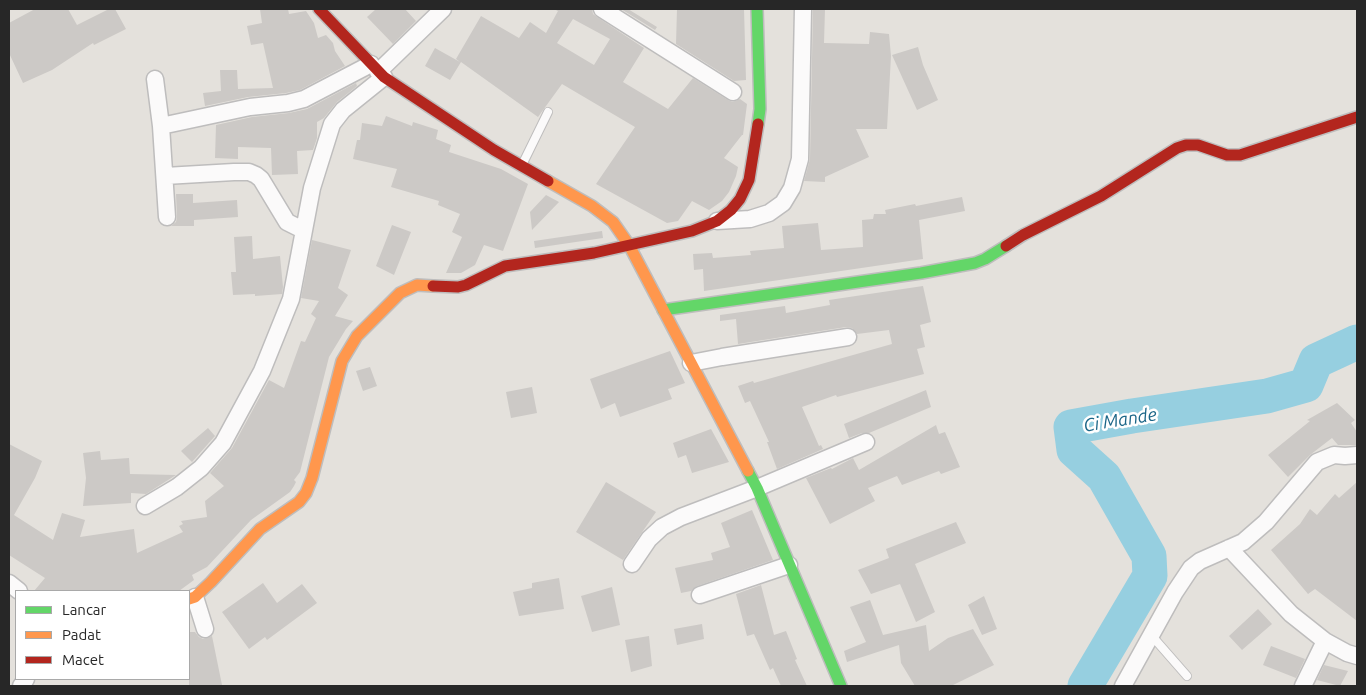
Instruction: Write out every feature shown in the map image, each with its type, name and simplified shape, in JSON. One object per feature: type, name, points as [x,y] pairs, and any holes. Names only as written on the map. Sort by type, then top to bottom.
[{"type":"street","points":[[320,9],[378,71],[494,150],[592,206],[613,222],[629,246],[757,488],[841,686]]},
{"type":"street","points":[[145,506],[177,487],[201,468],[223,443],[262,371],[291,299],[312,188],[332,124],[342,110],[378,71],[444,9]]},
{"type":"street","points":[[602,9],[733,92]]},
{"type":"street","points":[[717,221],[731,210],[740,199],[749,180],[760,109],[757,9]]},
{"type":"street","points":[[205,629],[192,598],[260,529],[299,502],[306,494],[312,478],[342,361],[357,336],[396,296],[408,288],[417,285],[445,287],[466,285],[505,266],[629,246],[692,230],[717,221],[750,219],[769,213],[783,203],[792,188],[800,159],[803,9]]},
{"type":"street","points":[[161,126],[250,107],[288,103],[304,99],[378,71]]},
{"type":"street","points":[[155,79],[161,126],[167,217]]},
{"type":"street","points":[[663,310],[921,273],[975,263],[1022,235],[1101,196],[1177,148],[1186,145],[1198,145],[1227,155],[1240,155],[1357,117]]},
{"type":"street","points":[[165,176],[241,172],[256,175],[261,179],[287,222],[303,230]]},
{"type":"street","points":[[691,363],[848,337]]},
{"type":"street","points":[[632,564],[649,539],[662,527],[681,516],[757,488],[866,442]]},
{"type":"street","points":[[1123,686],[1175,592],[1191,568],[1200,561],[1243,542],[1266,522],[1317,462],[1334,455],[1357,456]]},
{"type":"street","points":[[1229,548],[1292,614],[1326,641],[1347,653],[1357,656]]},
{"type":"street","points":[[700,595],[789,565]]},
{"type":"street","points":[[1303,686],[1326,641]]},
{"type":"lane","points":[[522,165],[548,112]]},
{"type":"lane","points":[[1152,636],[1187,676]]},
{"type":"building","points":[[35,9],[68,9],[77,25],[109,9],[115,9],[126,29],[94,45],[93,43],[52,70],[23,83],[9,53],[9,23]]},
{"type":"building","points":[[260,9],[288,9],[289,14],[306,11],[314,23],[318,38],[326,35],[333,43],[335,51],[345,66],[300,90],[248,97],[205,106],[203,93],[221,91],[220,70],[237,70],[238,89],[273,88],[263,43],[251,45],[247,26],[262,23]]},
{"type":"building","points":[[376,9],[405,9],[416,21],[393,44],[367,17]]},
{"type":"building","points":[[554,9],[592,9],[593,14],[644,48],[623,82],[668,109],[693,78],[728,100],[733,102],[740,99],[747,104],[743,135],[724,158],[738,167],[729,192],[722,201],[709,210],[692,201],[678,221],[667,223],[596,184],[635,127],[562,84],[538,117],[461,62],[450,80],[425,66],[435,48],[460,62],[456,59],[481,16],[519,38],[530,22],[546,33],[558,11]],"holes":[[[573,19],[610,39],[594,65],[557,43]]]},
{"type":"building","points":[[621,9],[628,9],[657,27],[655,30]]},
{"type":"building","points":[[677,9],[744,9],[746,80],[734,81],[676,44]]},
{"type":"building","points":[[813,9],[825,9],[824,43],[869,44],[870,32],[889,34],[891,56],[887,129],[856,129],[869,157],[825,177],[825,182],[804,181],[810,159]]},
{"type":"building","points":[[918,47],[923,65],[938,100],[917,110],[892,55]]},
{"type":"building","points":[[356,83],[357,86],[337,102],[324,118],[317,122],[317,138],[313,150],[297,151],[298,174],[272,175],[271,148],[238,147],[238,159],[215,158],[216,125],[252,117],[307,109]]},
{"type":"building","points":[[386,116],[412,126],[413,122],[438,130],[436,139],[451,145],[449,152],[501,169],[528,184],[503,251],[484,245],[475,265],[461,273],[446,273],[462,237],[452,232],[460,214],[438,205],[439,201],[391,187],[397,169],[353,159],[357,140],[360,140],[362,123],[382,126]]},
{"type":"building","points":[[176,194],[193,194],[193,203],[237,200],[238,217],[194,220],[194,226],[171,226],[176,222],[177,217]]},
{"type":"building","points":[[546,195],[559,202],[532,230],[530,212]]},
{"type":"building","points":[[962,197],[965,211],[919,220],[923,259],[704,291],[703,269],[694,270],[693,254],[712,253],[713,258],[751,255],[750,251],[784,248],[782,226],[818,223],[821,250],[863,247],[862,220],[873,219],[874,214],[886,214],[885,210]]},
{"type":"building","points":[[392,225],[411,232],[394,275],[376,266]]},
{"type":"building","points":[[602,231],[603,238],[535,248],[534,241]]},
{"type":"building","points":[[252,236],[253,259],[280,256],[282,294],[233,295],[231,272],[236,272],[234,237]]},
{"type":"building","points":[[312,240],[351,250],[338,288],[348,295],[335,316],[353,321],[329,357],[300,472],[294,480],[296,482],[290,492],[251,520],[207,567],[192,575],[194,580],[180,590],[35,590],[45,578],[9,555],[9,444],[42,461],[35,478],[14,515],[53,540],[62,513],[85,520],[80,537],[134,529],[137,553],[183,532],[179,526],[183,524],[181,521],[207,517],[205,501],[224,486],[210,473],[232,448],[269,380],[284,388],[301,341],[305,342],[316,318],[311,314],[319,301],[301,298]]},
{"type":"building","points":[[923,286],[931,322],[920,325],[925,347],[917,349],[924,374],[837,397],[836,395],[802,407],[819,446],[821,445],[823,449],[777,469],[767,442],[769,442],[750,401],[745,403],[738,386],[892,344],[889,330],[857,334],[852,328],[846,327],[738,344],[736,319],[720,321],[720,315],[785,306],[786,313],[830,305],[829,300]]},
{"type":"building","points":[[670,351],[685,383],[668,389],[672,399],[620,417],[615,403],[601,409],[590,379]]},
{"type":"building","points":[[370,367],[377,386],[363,391],[356,371]]},
{"type":"building","points":[[532,387],[537,413],[511,418],[506,392]]},
{"type":"building","points":[[926,390],[931,407],[869,433],[862,433],[849,438],[844,424]]},
{"type":"building","points":[[1337,403],[1355,420],[1351,423],[1357,432],[1357,445],[1338,445],[1332,438],[1310,455],[1288,477],[1268,455],[1310,421],[1307,420]]},
{"type":"building","points":[[936,425],[939,434],[945,432],[960,467],[941,474],[939,471],[902,485],[897,476],[868,488],[875,501],[830,524],[806,478],[832,469],[853,458],[859,470]]},
{"type":"building","points":[[208,428],[215,436],[192,462],[181,451]]},
{"type":"building","points":[[711,429],[729,462],[692,473],[686,455],[678,458],[673,443]]},
{"type":"building","points":[[100,451],[101,460],[129,458],[130,474],[176,475],[146,494],[131,493],[131,503],[83,506],[86,478],[83,453]]},
{"type":"building","points":[[606,482],[656,512],[623,560],[576,532]]},
{"type":"building","points":[[1357,482],[1357,621],[1315,589],[1308,594],[1271,550],[1300,524],[1310,509],[1317,515],[1335,494],[1339,498]]},
{"type":"building","points":[[752,510],[773,560],[681,593],[675,568],[713,560],[711,553],[730,547],[721,523]]},
{"type":"building","points":[[956,522],[966,543],[915,564],[935,612],[916,622],[900,584],[871,594],[858,570],[889,558],[886,549]]},
{"type":"building","points":[[559,578],[564,609],[519,616],[513,592],[532,588],[532,583]]},
{"type":"building","points":[[263,583],[277,603],[302,584],[317,603],[267,640],[265,637],[249,649],[222,612]]},
{"type":"building","points":[[761,585],[774,635],[786,631],[797,659],[795,660],[807,686],[781,686],[773,668],[770,670],[754,634],[747,636],[736,594]]},
{"type":"building","points":[[612,587],[620,625],[592,632],[581,596]]},
{"type":"building","points":[[984,596],[997,629],[982,635],[968,605]]},
{"type":"building","points":[[870,600],[883,635],[926,625],[929,651],[948,638],[973,629],[994,665],[951,686],[915,686],[901,663],[899,645],[847,662],[844,651],[866,642],[850,607]]},
{"type":"building","points":[[1258,609],[1272,624],[1242,650],[1229,636]]},
{"type":"building","points":[[702,624],[704,639],[677,645],[674,629]]},
{"type":"building","points":[[190,632],[195,632],[203,639],[212,636],[222,685],[189,686]]},
{"type":"building","points":[[649,636],[652,666],[631,672],[625,640]]},
{"type":"building","points":[[1271,646],[1305,659],[1296,678],[1263,665]]},
{"type":"building","points":[[1324,665],[1348,671],[1340,686],[1317,680]]},
{"type":"waterway","name":"Ci Mande","points":[[1085,686],[1150,576],[1149,556],[1104,477],[1074,450],[1071,427],[1267,396],[1306,385],[1316,361],[1357,342]]},
{"type":"traffic: fast","points":[[757,9],[760,109],[758,124]]},
{"type":"traffic: fast","points":[[663,310],[921,273],[975,263],[1006,246]]},
{"type":"traffic: fast","points":[[748,471],[757,488],[841,686]]},
{"type":"traffic: slow","points":[[548,181],[592,206],[613,222],[629,245],[748,471]]},
{"type":"traffic: slow","points":[[190,599],[195,597],[211,582],[260,529],[299,502],[306,493],[312,478],[342,361],[357,336],[400,293],[417,285],[433,286]]},
{"type":"traffic: jam","points":[[319,9],[384,77],[494,150],[548,181]]},
{"type":"traffic: jam","points":[[1006,246],[1023,235],[1101,196],[1177,148],[1186,145],[1198,145],[1227,155],[1240,155],[1357,117]]},
{"type":"traffic: jam","points":[[433,286],[458,287],[505,266],[594,253],[692,231],[717,221],[731,210],[740,199],[749,180],[758,124]]}]
